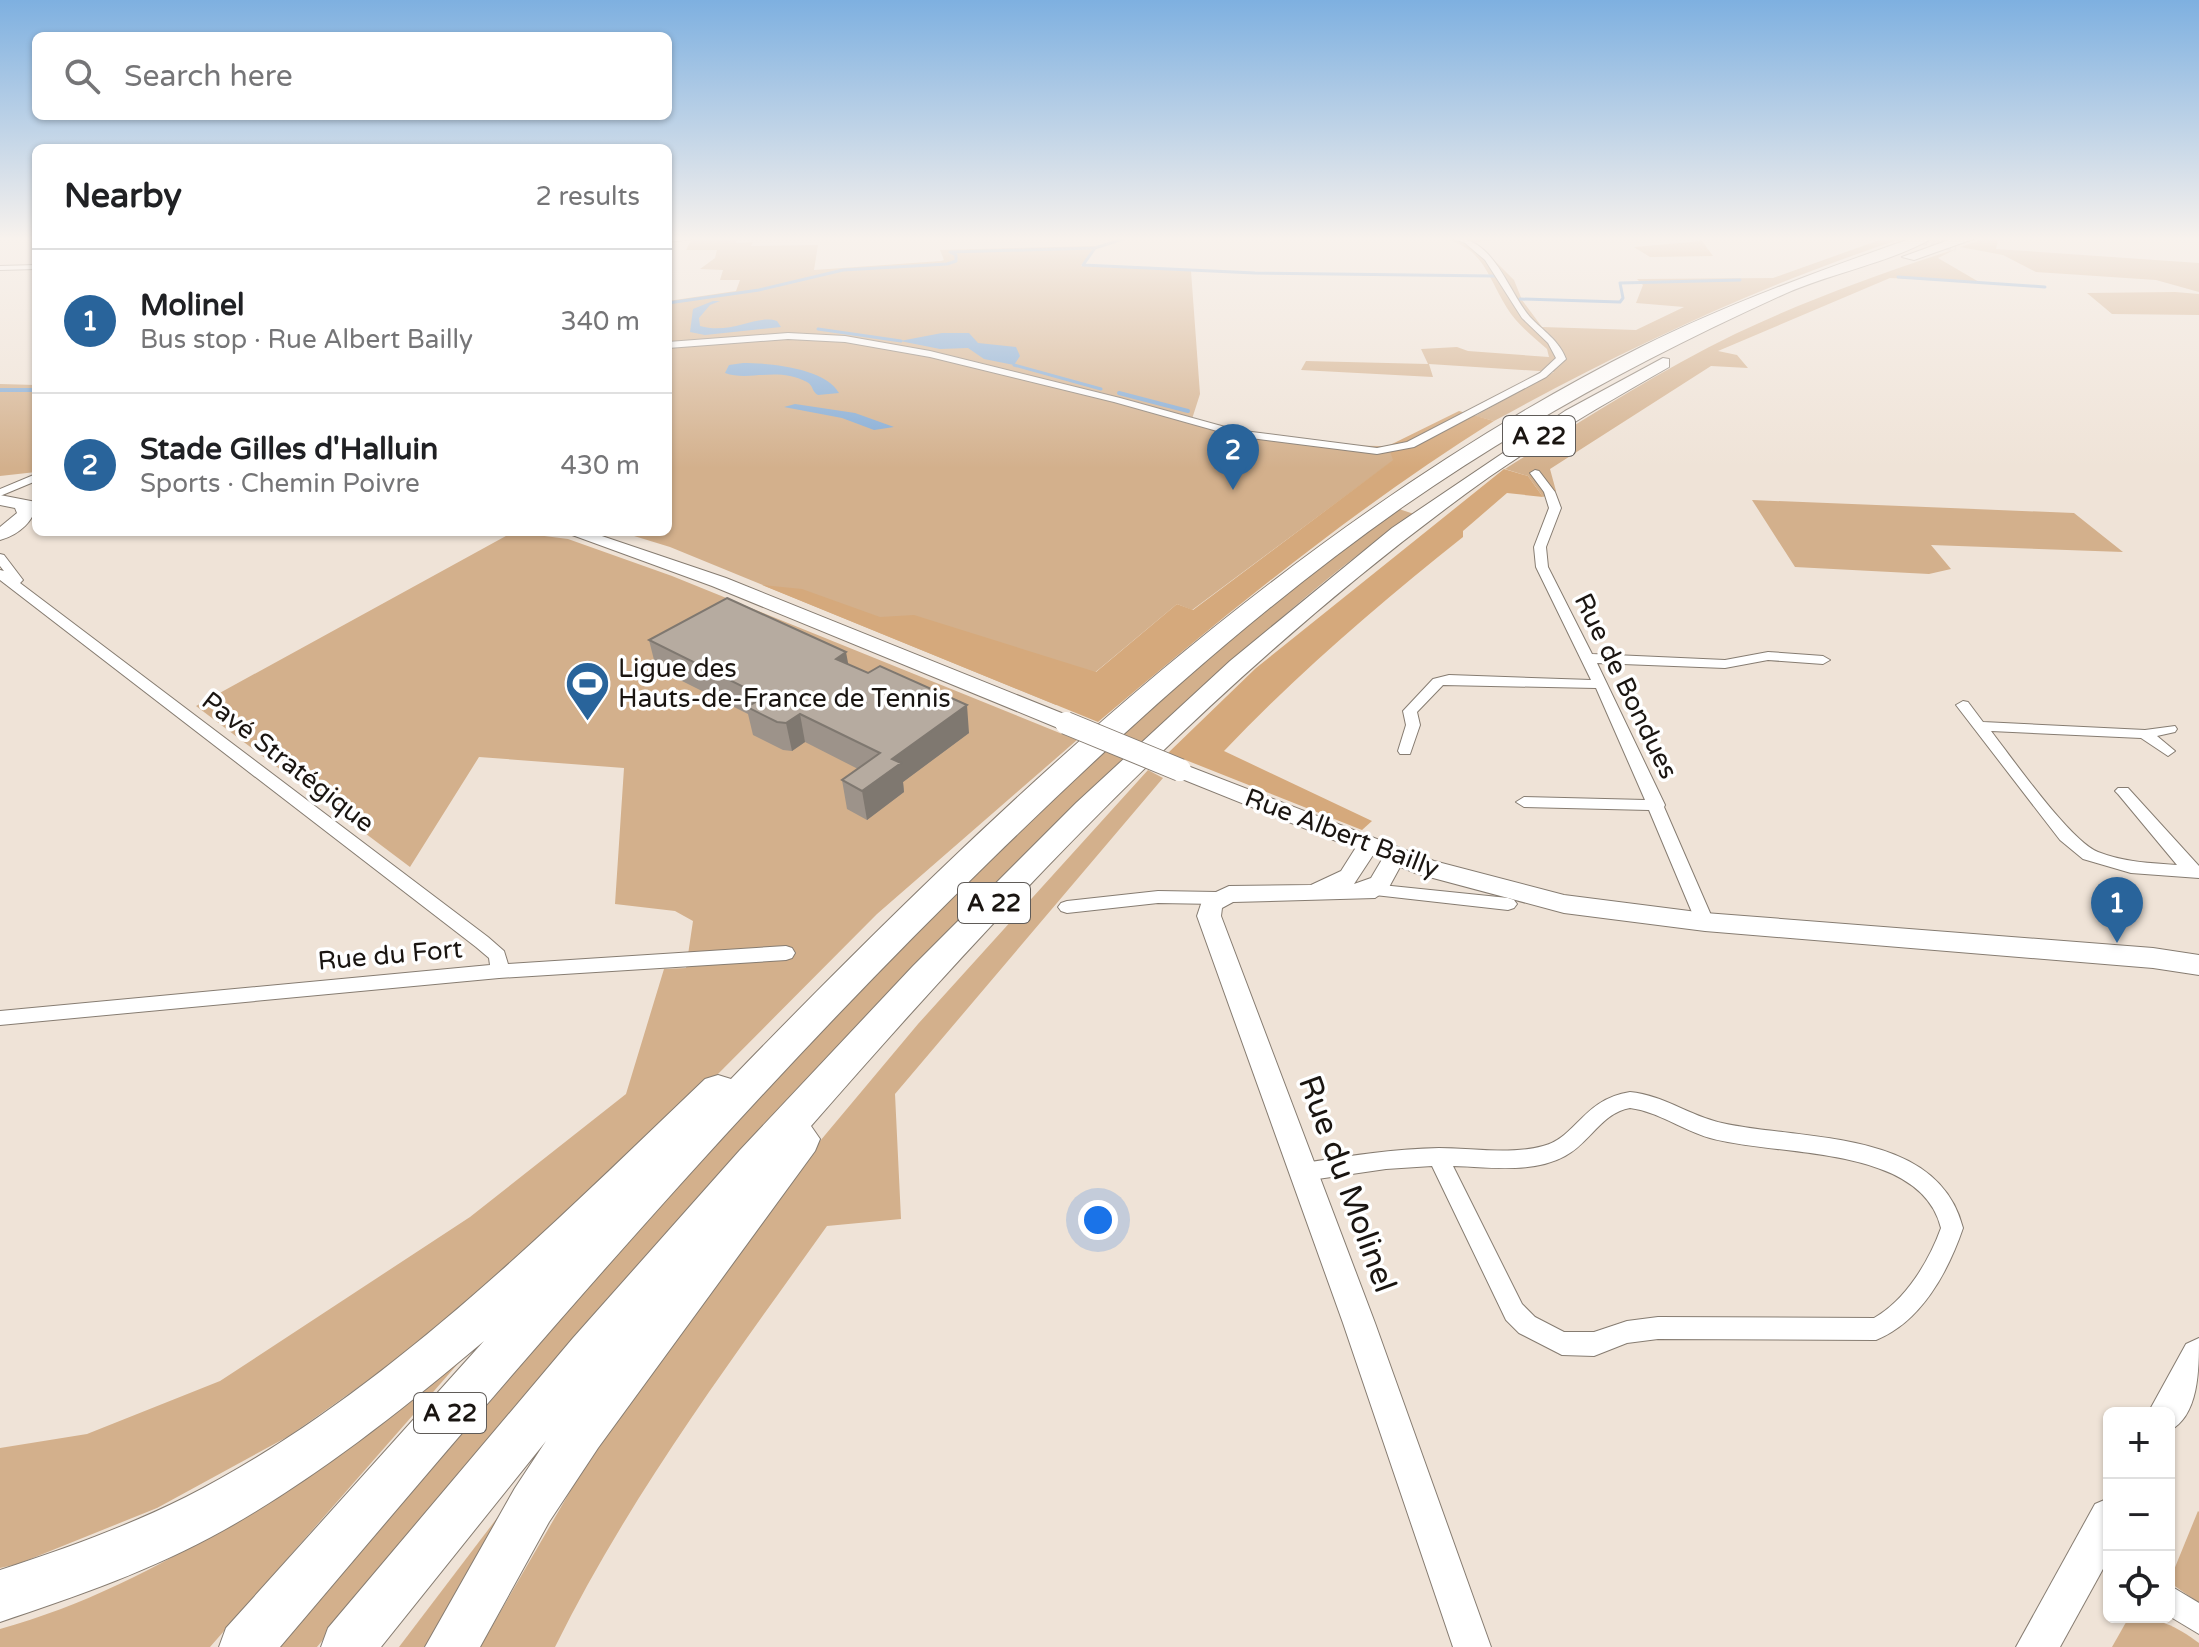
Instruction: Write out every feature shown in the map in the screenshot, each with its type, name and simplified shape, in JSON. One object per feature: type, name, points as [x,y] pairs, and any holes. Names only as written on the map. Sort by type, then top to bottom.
[{"type":"highway","name":"A 22","points":[[245,1647],[658,1182],[871,959],[1058,777],[1253,607],[1381,511],[1498,433],[1614,366],[1722,314]]},
{"type":"highway","name":"A 22","points":[[347,1647],[599,1344],[880,1023],[1042,854],[1199,700],[1328,589],[1446,499],[1586,407],[1712,338],[1768,314]]},
{"type":"highway","points":[[0,1596],[133,1547],[201,1513],[311,1447],[377,1400],[541,1261],[930,886],[1058,777]]},
{"type":"highway","points":[[451,1647],[532,1505],[598,1406],[844,1082],[880,1023]]},
{"type":"main road","points":[[6,533],[18,505]]},
{"type":"main road","name":"Rue Albert Bailly","points":[[585,536],[708,578],[1368,846],[1457,877],[1548,901],[1705,922],[2153,958]]},
{"type":"main road","points":[[2153,958],[2199,959]]},
{"type":"main road","points":[[2153,958],[2199,965]]},
{"type":"main road","points":[[2170,1407],[2199,1356]]},
{"type":"main road","points":[[2037,1647],[2103,1543]]},
{"type":"street","points":[[672,345],[788,336],[845,339],[930,354],[1102,396],[1235,433],[1356,450],[1393,450],[1543,375],[1561,359],[1560,352],[1524,314]]},
{"type":"street","name":"Rue de Bondues","points":[[1535,473],[1549,492],[1555,508],[1540,547],[1542,567],[1657,805],[1705,922]]},
{"type":"street","points":[[18,505],[19,490],[32,481]]},
{"type":"street","name":"Pavé Stratégique","points":[[0,558],[35,598]]},
{"type":"street","name":"Pavé Stratégique","points":[[0,574],[482,942],[498,956],[499,971]]},
{"type":"street","points":[[1586,658],[1725,664],[1768,656],[1823,660]]},
{"type":"street","points":[[1405,751],[1413,725],[1410,711],[1438,682],[1470,679],[1599,684]]},
{"type":"street","points":[[1963,705],[2075,846],[2117,865],[2196,872]]},
{"type":"street","points":[[1979,726],[2145,734],[2170,729]]},
{"type":"street","points":[[2145,734],[2168,751]]},
{"type":"street","points":[[2123,791],[2196,872]]},
{"type":"street","points":[[1524,802],[1548,809],[1657,805]]},
{"type":"street","points":[[1314,891],[1335,886],[1349,877],[1368,846]]},
{"type":"street","points":[[1372,890],[1395,856]]},
{"type":"street","points":[[1067,907],[1158,897],[1217,898],[1239,893],[1314,891],[1349,895],[1372,890],[1508,904]]},
{"type":"street","name":"Rue du Molinel","points":[[1217,898],[1211,904],[1209,916],[1304,1172],[1472,1647]]},
{"type":"street","name":"Rue du Fort","points":[[0,1018],[499,971],[786,953]]},
{"type":"street","points":[[1304,1172],[1376,1160],[1438,1157],[1545,1155],[1574,1138],[1606,1107],[1618,1102],[1645,1102],[1709,1128],[1894,1163],[1928,1185],[1942,1199],[1952,1228],[1930,1273],[1896,1319],[1876,1329],[1658,1328],[1627,1332],[1594,1344],[1562,1343],[1535,1330],[1514,1312],[1438,1157]]},
{"type":"street","points":[[2175,1603],[2199,1620]]},
{"type":"shaded area","points":[[672,314],[1194,314],[1200,394],[1192,419],[1290,439],[1339,445],[1388,446],[1394,460],[1192,610],[1177,604],[1056,705],[670,547],[634,536],[672,536]]},
{"type":"shaded area","points":[[1511,314],[1532,314],[1542,327],[1636,330],[1670,314],[1708,314],[1594,368],[1494,421],[1475,416],[1554,372],[1429,364],[1433,377],[1301,370],[1306,361],[1428,364],[1421,349],[1457,347],[1468,351],[1549,357],[1547,349]]},
{"type":"shaded area","points":[[1780,314],[1806,314],[1718,351],[1737,355],[1748,368],[1711,366],[1550,469],[1556,491],[1543,497],[1528,476],[1505,469],[1647,381]]},
{"type":"shaded area","points":[[2112,314],[2199,314],[2199,315]]},
{"type":"shaded area","points":[[0,384],[32,385],[32,472],[0,476]]},
{"type":"shaded area","points":[[1459,411],[1494,421],[1340,527],[1098,722],[762,585],[802,589],[880,617],[914,615],[1096,672],[1177,604],[1193,610],[1393,460],[1388,446]]},
{"type":"shaded area","points":[[1504,469],[1528,476],[1543,497],[1507,493],[1463,531],[1463,537],[1310,667],[1224,751],[1372,821],[1362,830],[1168,753],[1256,668]]},
{"type":"shaded area","points":[[1752,500],[2074,513],[2123,552],[1931,545],[1951,569],[1929,574],[1795,567]]},
{"type":"shaded area","points":[[1396,508],[1414,514],[1310,594],[1146,738],[1020,859],[898,985],[569,1353],[317,1647],[276,1647],[660,1203],[870,979],[1088,764],[1260,612]]},
{"type":"shaded area","points":[[506,536],[544,536],[568,539],[672,576],[1077,740],[877,914],[701,1091],[571,1212],[414,1348],[289,1436],[157,1508],[18,1564],[0,1568],[0,1448],[87,1434],[220,1381],[470,1217],[626,1094],[664,969],[686,968],[693,921],[675,911],[615,904],[624,768],[479,757],[410,867],[196,706]]},
{"type":"shaded area","points":[[1148,770],[1163,778],[895,1094],[901,1219],[827,1226],[682,1431],[615,1537],[555,1647],[480,1647],[598,1443],[815,1147],[918,1024]]},
{"type":"shaded area","points":[[469,1351],[210,1647],[0,1647],[0,1629],[66,1607],[128,1580],[189,1548],[247,1512],[304,1474]]},
{"type":"shaded area","points":[[548,1451],[430,1647],[399,1647]]},
{"type":"shaded area","points":[[2198,1511],[2199,1603],[2175,1586],[2175,1567]]},
{"type":"shaded area","points":[[2126,1623],[2163,1623],[2199,1643],[2199,1647],[2112,1647]]},
{"type":"water","points":[[692,314],[703,314],[699,318],[700,326],[712,328],[761,320],[777,321],[781,327],[705,335],[690,332]]},
{"type":"water","points":[[942,333],[969,333],[978,343],[1016,347],[1020,356],[1014,365],[984,359],[968,348],[940,349],[900,341]]},
{"type":"water","points":[[729,365],[782,366],[810,373],[822,378],[839,393],[818,395],[807,382],[785,375],[725,373]]},
{"type":"water","points":[[795,404],[855,413],[894,427],[874,430],[842,418],[784,407]]},
{"type":"building","points":[[727,598],[846,652],[836,659],[868,673],[880,666],[967,705],[892,759],[901,763],[862,791],[842,780],[880,753],[800,714],[786,723],[777,722],[747,707],[764,697],[649,640]]},
{"type":"waterway","points":[[818,329],[901,341]]},
{"type":"waterway","points":[[1014,365],[1101,389]]},
{"type":"waterway","points":[[0,390],[32,390]]},
{"type":"waterway","points":[[1119,393],[1188,411]]},
{"type":"place","name":"Stade Gilles d'Halluin","points":[[1233,490]]},
{"type":"place","name":"Ligue des Hauts-de-France de Tennis","points":[[587,722]]},
{"type":"place","name":"Molinel","points":[[2117,943]]}]
